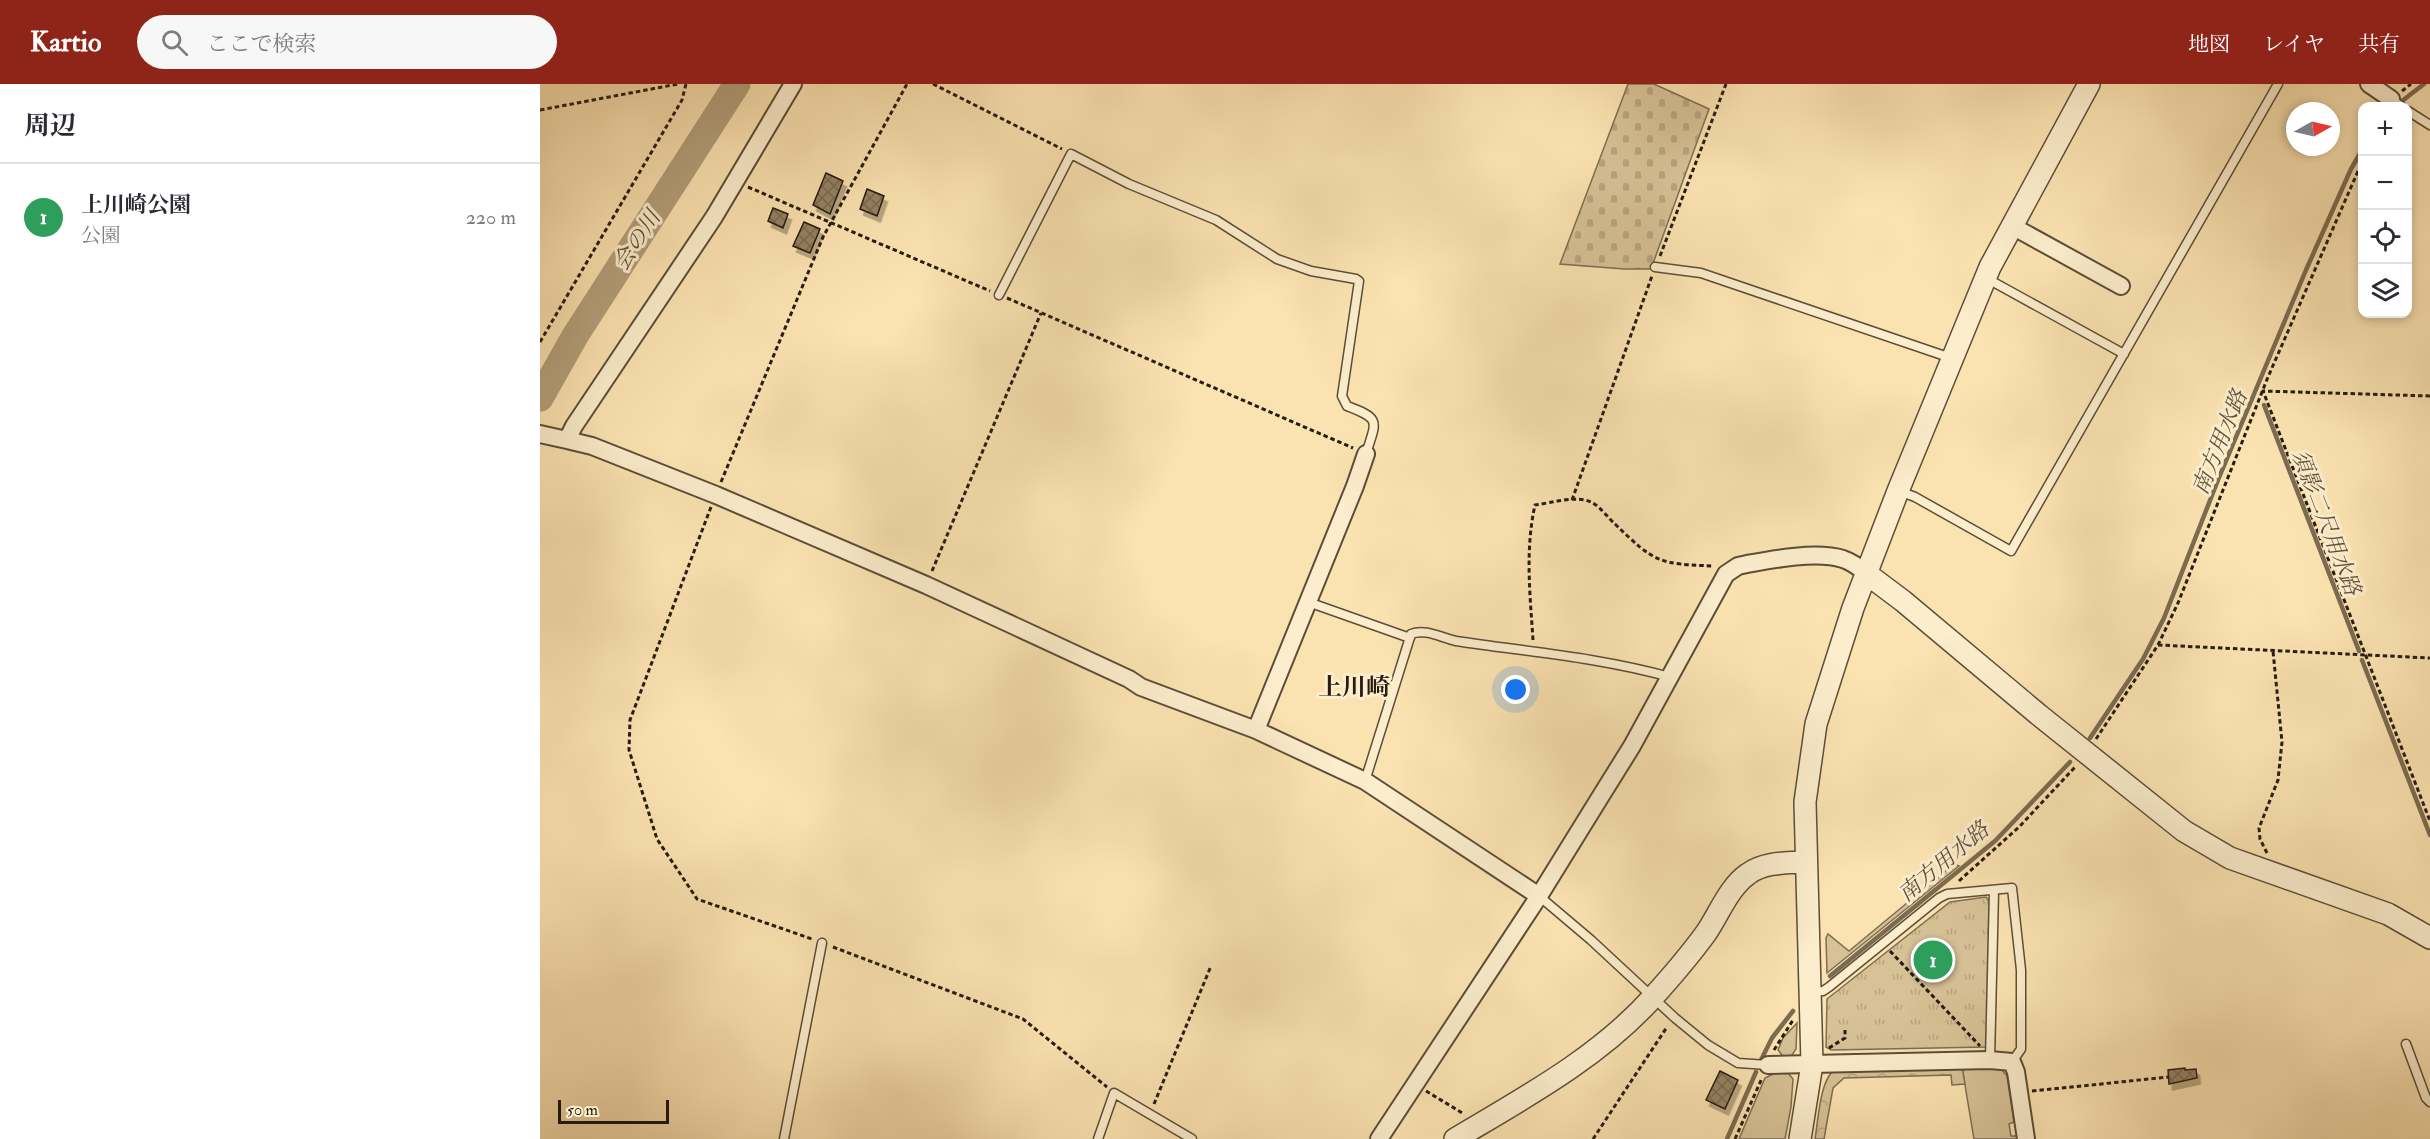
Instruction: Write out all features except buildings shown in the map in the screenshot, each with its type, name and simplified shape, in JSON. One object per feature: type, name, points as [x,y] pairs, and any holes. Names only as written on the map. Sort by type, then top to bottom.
[{"type":"street","points":[[567,440],[574,426],[714,217],[793,84]]},
{"type":"street","points":[[1800,1139],[1818,1058],[1810,992],[1805,862],[1806,783],[1815,724],[1836,654],[1898,491],[1986,278],[2089,84]]},
{"type":"street","points":[[2369,84],[2395,102]]},
{"type":"street","points":[[2012,226],[2121,286]]},
{"type":"street","points":[[540,434],[592,446],[716,495],[926,585],[1129,678],[1141,687],[1256,730],[1365,781],[1539,896]]},
{"type":"street","points":[[1256,730],[1366,454]]},
{"type":"street","points":[[1379,1139],[1539,896],[1632,746],[1723,579],[1730,571],[1747,564],[1818,556],[1843,559],[1857,566],[1904,601],[2086,753],[2184,831],[2230,858],[2388,914],[2430,938]]},
{"type":"street","points":[[1455,1139],[1575,1064],[1614,1034],[1653,998],[1687,958],[1742,878],[1764,866],[1805,862]]},
{"type":"street","points":[[1767,1065],[1818,1058],[1986,1055],[2012,1062],[2016,1072],[2026,1139]]},
{"type":"lane","points":[[1898,491],[1915,497],[2011,551],[2278,84]]},
{"type":"lane","points":[[2412,114],[2430,125]]},
{"type":"lane","points":[[999,295],[1071,154],[1129,184],[1216,220],[1277,259],[1311,271],[1356,279],[1359,282],[1342,396],[1347,406],[1370,415],[1374,420],[1366,454]]},
{"type":"lane","points":[[1655,267],[1701,273],[1952,359]]},
{"type":"lane","points":[[1986,278],[2124,354]]},
{"type":"lane","points":[[1308,602],[1410,638]]},
{"type":"lane","points":[[1365,781],[1411,634],[1418,632],[1452,640],[1605,661],[1670,677]]},
{"type":"lane","points":[[1810,992],[1823,991],[1829,987],[1947,894],[2012,888],[2020,958],[2021,1049],[2012,1062]]},
{"type":"lane","points":[[1986,1055],[1994,891]]},
{"type":"lane","points":[[1539,896],[1591,940],[1675,1018],[1731,1061],[1747,1065],[1767,1065]]},
{"type":"lane","points":[[784,1139],[822,943]]},
{"type":"lane","points":[[2406,1044],[2426,1098],[2430,1102]]},
{"type":"lane","points":[[1098,1139],[1114,1094],[1192,1139]]},
{"type":"path","points":[[540,110],[678,84]]},
{"type":"path","points":[[540,342],[682,100],[686,84]]},
{"type":"path","points":[[907,84],[831,222],[716,495],[630,720],[629,750],[657,839],[697,899],[1023,1018],[1114,1094]]},
{"type":"path","points":[[933,84],[1071,154]]},
{"type":"path","points":[[1572,500],[1655,267],[1726,84]]},
{"type":"path","points":[[1947,894],[2044,802],[2086,753],[2158,645],[2178,603],[2221,490],[2358,171]]},
{"type":"path","points":[[734,183],[831,222],[1366,454]]},
{"type":"path","points":[[926,585],[1041,313]]},
{"type":"path","points":[[2263,392],[2430,396]]},
{"type":"path","points":[[2263,392],[2430,821]]},
{"type":"path","points":[[1534,651],[1527,562],[1530,527],[1535,505],[1572,500],[1591,502],[1636,545],[1659,560],[1677,565],[1720,566],[1730,571]]},
{"type":"path","points":[[2158,645],[2430,658]]},
{"type":"path","points":[[2266,872],[2269,856],[2260,839],[2259,828],[2278,780],[2282,742],[2273,651]]},
{"type":"path","points":[[1883,943],[1986,1055]]},
{"type":"path","points":[[1149,1114],[1211,966]]},
{"type":"path","points":[[1593,1139],[1675,1018]]},
{"type":"path","points":[[1818,1058],[1845,1038],[1845,1030]]},
{"type":"path","points":[[2019,1093],[2169,1077]]},
{"type":"path","points":[[1414,1085],[1481,1124]]},
{"type":"green space","points":[[1628,84],[1654,84],[1709,109],[1651,269],[1560,264]]},
{"type":"green space","points":[[1954,864],[1959,866],[1827,973],[1826,938],[1828,934],[1849,951]]},
{"type":"green space","points":[[1986,897],[1991,903],[1986,1047],[1831,1050],[1826,1047],[1827,999],[1950,902]]},
{"type":"green space","points":[[1797,1023],[1796,1049],[1790,1058],[1785,1059],[1778,1050],[1783,1038]]},
{"type":"green space","points":[[1962,1067],[2001,1069],[2007,1076],[2014,1122],[2009,1124],[2011,1136],[2018,1136],[2018,1139],[1974,1139]]},
{"type":"green space","points":[[1962,1067],[1965,1084],[1952,1085],[1951,1075],[1844,1078],[1833,1088],[1824,1139],[1815,1139],[1823,1091],[1830,1075],[1835,1070]]},
{"type":"green space","points":[[1777,1072],[1788,1073],[1793,1079],[1785,1139],[1739,1139],[1765,1078]]},
{"type":"waterway","name":"会の川","points":[[540,398],[575,336],[737,84]]},
{"type":"waterway","name":"南方用水路","points":[[2402,101],[2424,84]]},
{"type":"waterway","name":"南方用水路","points":[[2090,738],[2143,659],[2164,618],[2218,480],[2306,270],[2359,156]]},
{"type":"waterway","name":"須影二尺用水路","points":[[2264,405],[2359,651]]},
{"type":"waterway","name":"須影二尺用水路","points":[[2362,660],[2430,835]]},
{"type":"waterway","name":"南方用水路","points":[[1830,976],[1995,841],[2070,762]]},
{"type":"waterway","name":"南方用水路","points":[[1761,1060],[1772,1038],[1793,1011]]},
{"type":"waterway","name":"南方用水路","points":[[1727,1139],[1756,1072]]},
{"type":"place","name":"上川崎公園","points":[[1933,960]]},
{"type":"district","name":"上川崎","points":[[1354,687]]}]
